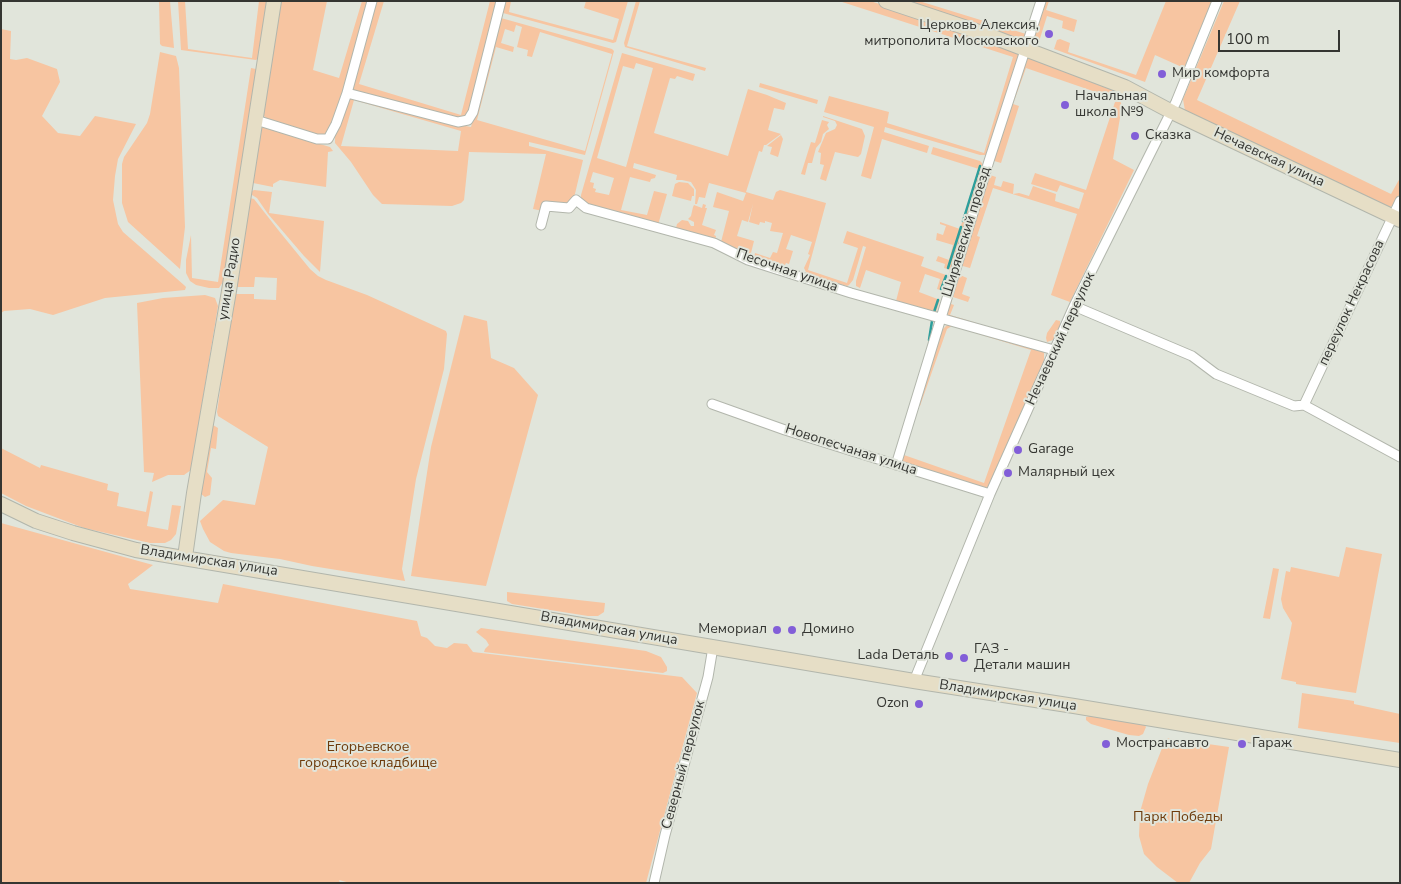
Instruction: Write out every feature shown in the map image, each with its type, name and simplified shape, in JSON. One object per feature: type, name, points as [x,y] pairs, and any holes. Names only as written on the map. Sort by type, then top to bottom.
[{"type":"street","name":"улица Радио","points":[[185,557],[274,1]]},
{"type":"street","points":[[256,120],[317,139],[328,140],[347,93],[372,1]]},
{"type":"street","points":[[347,93],[458,122],[468,120],[474,112],[501,1]]},
{"type":"street","name":"Нечаевская улица","points":[[886,1],[988,35],[1125,87],[1172,112],[1396,218]]},
{"type":"street","name":"Ширяевский проезд","points":[[896,465],[1003,116],[1042,1]]},
{"type":"street","name":"Нечаевский переулок","points":[[914,681],[990,494],[1054,350],[1074,306],[1172,112],[1217,1]]},
{"type":"street","name":"Песочная улица","points":[[541,225],[546,206],[569,208],[576,200],[586,208],[714,243],[748,260],[851,293],[1054,350]]},
{"type":"street","name":"переулок Некрасова","points":[[1304,405],[1396,218],[1400,201]]},
{"type":"street","points":[[1074,306],[1192,356],[1216,374],[1294,406],[1304,405],[1400,457]]},
{"type":"street","name":"Новопесчаная улица","points":[[712,404],[785,430],[990,494]]},
{"type":"street","name":"Владимирская улица","points":[[1,504],[36,521],[136,550],[914,681],[1400,760]]},
{"type":"street","name":"Северный переулок","points":[[654,883],[665,835],[708,677],[714,647]]},
{"type":"green space","points":[[159,1],[170,1],[174,48],[160,44]]},
{"type":"green space","points":[[178,1],[185,1],[188,49],[252,58],[259,1],[269,1],[260,57],[256,60],[181,50]]},
{"type":"green space","points":[[280,1],[327,1],[313,70],[339,78],[362,1],[368,1],[333,125],[323,136],[267,119],[263,115]]},
{"type":"green space","points":[[374,1],[384,1],[359,84],[461,115],[490,1],[498,1],[468,115],[460,119],[353,90],[351,87]]},
{"type":"green space","points":[[504,1],[511,1],[509,12],[613,40],[619,19],[584,8],[586,1],[628,1],[616,42],[613,43],[503,13]]},
{"type":"green space","points":[[636,1],[640,1],[627,46],[706,68],[705,71],[625,47],[624,43]]},
{"type":"green space","points":[[839,1],[870,1],[933,21],[1018,52],[1020,55],[986,155],[980,155],[885,127],[884,132],[929,146],[927,153],[882,139],[871,179],[861,176],[874,127],[824,112],[829,96],[889,112],[887,123],[984,153],[1013,57]]},
{"type":"green space","points":[[903,1],[919,1],[1026,34],[1025,37],[1018,38]]},
{"type":"green space","points":[[1044,1],[1049,1],[1046,10],[1077,20],[1074,32],[1062,28],[1063,21],[1047,16],[1037,48],[1031,46]]},
{"type":"green space","points":[[1166,1],[1212,1],[1184,68],[1155,55],[1145,82],[1054,49],[1057,40],[1060,39],[1070,43],[1068,52],[1136,75]]},
{"type":"green space","points":[[1224,1],[1240,1],[1197,100],[1391,194],[1400,178],[1400,194],[1392,206],[1388,208],[1185,111],[1183,99]]},
{"type":"green space","points":[[501,18],[614,51],[585,155],[529,142],[529,146],[583,160],[574,198],[569,204],[545,201],[543,211],[533,209],[546,154],[469,152],[464,200],[461,203],[452,206],[382,204],[373,195],[351,162],[335,143],[335,135],[350,97],[444,122],[471,127]],"holes":[[[516,25],[522,27],[517,47],[528,50],[527,56],[532,57],[540,32],[612,54],[585,151],[477,120],[496,47],[513,52],[514,47],[501,43],[505,29],[514,32]],[[354,100],[461,131],[458,151],[341,146]]]},
{"type":"green space","points":[[1,29],[11,31],[10,59],[27,58],[57,69],[60,82],[42,116],[58,133],[80,136],[95,116],[136,124],[118,159],[113,200],[118,224],[123,232],[184,285],[186,287],[185,290],[105,298],[53,315],[30,309],[4,311],[1,313]]},
{"type":"green space","points":[[160,52],[176,56],[179,68],[185,227],[180,269],[128,222],[122,203],[122,164],[124,157],[147,123]]},
{"type":"green space","points":[[622,53],[695,74],[693,81],[677,76],[675,79],[670,78],[654,133],[728,156],[748,89],[786,103],[784,110],[774,108],[768,130],[781,134],[764,145],[762,152],[759,151],[746,192],[773,200],[776,192],[780,190],[826,203],[808,270],[847,283],[858,248],[843,243],[847,231],[924,257],[921,266],[946,275],[940,290],[937,289],[940,279],[925,274],[919,292],[940,300],[936,312],[896,301],[901,282],[866,270],[860,288],[856,286],[866,247],[863,246],[853,280],[847,286],[807,274],[804,268],[810,255],[808,254],[812,242],[791,235],[786,249],[793,251],[789,264],[786,263],[779,266],[754,258],[755,253],[770,258],[773,252],[777,253],[783,233],[770,231],[772,223],[765,221],[765,223],[760,222],[759,225],[749,222],[753,204],[748,222],[742,220],[737,236],[754,241],[750,257],[721,242],[729,211],[713,207],[717,192],[743,201],[746,193],[709,183],[705,198],[699,197],[697,204],[695,204],[696,190],[691,182],[676,180],[677,175],[634,163],[633,168],[656,175],[650,182],[630,177],[621,210],[647,215],[654,191],[667,194],[658,225],[584,205],[581,195]],"holes":[[[636,63],[653,68],[626,167],[597,158],[623,66],[634,69]],[[593,172],[614,178],[609,195],[595,192],[596,189],[593,188],[594,183],[590,182]]]},
{"type":"green space","points":[[1027,57],[1117,92],[1122,106],[1113,159],[1134,170],[1070,302],[1051,295],[1077,214],[993,188],[977,236],[980,237],[970,268],[959,265],[987,174],[996,177],[994,185],[1001,187],[1003,181],[1014,184],[1013,194],[1019,193],[1029,196],[1033,186],[1056,194],[1055,201],[1079,209],[1084,193],[1060,185],[1057,192],[1031,184],[1035,173],[1086,190],[1116,99],[1026,68],[1013,104],[1019,106],[1001,163],[991,160]]},
{"type":"green space","points":[[251,68],[256,69],[249,127],[223,282],[219,288],[209,288],[196,285],[190,281],[186,273],[186,260],[191,235],[192,278],[218,282]]},
{"type":"green space","points":[[760,83],[818,100],[817,104],[759,87]]},
{"type":"green space","points":[[823,116],[862,129],[865,136],[861,154],[858,157],[835,152],[826,181],[820,179],[824,165],[820,164],[821,153],[818,152],[826,133],[835,129],[837,125],[835,121]]},
{"type":"green space","points":[[822,120],[829,122],[827,125],[829,129],[823,134],[821,142],[816,148],[812,163],[808,163],[805,175],[801,174],[811,142],[815,143]]},
{"type":"green space","points":[[263,127],[330,147],[333,151],[328,152],[326,187],[280,180],[273,184],[273,187],[253,183],[261,129]]},
{"type":"green space","points":[[781,135],[783,139],[778,157],[770,154],[772,147],[767,146]]},
{"type":"green space","points":[[933,147],[980,161],[983,167],[951,270],[944,268],[945,264],[936,261],[938,256],[949,260],[953,245],[936,240],[937,233],[943,235],[946,226],[940,224],[940,222],[960,229],[979,169],[931,154]]},
{"type":"green space","points":[[679,182],[688,183],[694,189],[694,196],[692,196],[691,201],[672,196],[675,184]]},
{"type":"green space","points":[[254,190],[272,192],[269,213],[324,221],[320,272],[268,214],[257,198],[252,195],[251,192]]},
{"type":"green space","points":[[250,198],[254,199],[310,269],[318,276],[367,295],[446,331],[444,369],[416,479],[402,569],[405,581],[280,559],[231,553],[210,542],[203,529],[200,521],[223,500],[255,505],[268,447],[218,416],[217,412],[222,377],[220,365],[234,294],[254,294],[254,299],[276,300],[277,278],[255,277],[254,287],[235,287]]},
{"type":"green space","points":[[703,204],[707,208],[702,225],[716,230],[714,235],[716,236],[715,241],[676,228],[677,224],[682,220],[688,221],[691,226],[694,226],[694,222],[688,219],[691,216],[694,205],[702,208]]},
{"type":"green space","points":[[960,275],[967,278],[962,294],[970,297],[968,302],[953,297],[951,304],[954,305],[950,315],[1036,341],[949,316],[946,312],[953,286],[956,287]]},
{"type":"green space","points":[[205,295],[215,298],[218,306],[191,470],[184,475],[168,475],[152,482],[154,473],[144,472],[137,303],[163,298]]},
{"type":"green space","points":[[464,315],[487,321],[491,358],[514,368],[538,395],[486,586],[411,576],[431,447]]},
{"type":"green space","points":[[1056,320],[1060,321],[1060,326],[1053,340],[1047,342],[1047,333]]},
{"type":"green space","points":[[952,324],[1043,350],[1044,353],[1044,362],[1007,448],[987,488],[901,462],[912,418],[915,419],[904,455],[984,483],[1031,350],[952,326],[947,329],[920,406],[917,405],[942,330],[947,325]]},
{"type":"green space","points":[[213,425],[218,428],[216,449],[211,448],[207,472],[212,478],[210,495],[205,497],[201,494],[211,427]]},
{"type":"green space","points":[[1,448],[40,468],[41,465],[108,484],[107,490],[119,493],[117,506],[146,512],[150,491],[153,492],[147,526],[168,530],[172,505],[181,506],[176,534],[165,543],[150,543],[84,528],[26,506],[1,493]]},
{"type":"green space","name":"Егорьевское городское кладбище","points":[[1,523],[153,565],[128,584],[130,589],[218,603],[223,584],[417,621],[421,636],[427,638],[435,646],[447,648],[454,643],[467,644],[473,652],[682,677],[697,693],[646,883],[350,883],[339,880],[340,883],[1,883]]},
{"type":"green space","points":[[1346,547],[1382,554],[1356,693],[1296,684],[1296,682],[1281,679],[1292,623],[1283,608],[1281,599],[1286,571],[1290,572],[1291,567],[1339,577]]},
{"type":"green space","points":[[1273,568],[1279,569],[1270,619],[1263,618]]},
{"type":"green space","points":[[507,592],[605,603],[604,612],[598,616],[588,616],[512,604],[507,601]]},
{"type":"green space","points":[[481,628],[646,651],[661,657],[667,667],[667,671],[663,673],[484,652],[489,645],[476,632]]},
{"type":"green space","points":[[1302,693],[1354,701],[1354,704],[1400,714],[1400,743],[1298,728]]},
{"type":"green space","points":[[1086,717],[1144,724],[1146,727],[1143,734],[1139,736],[1129,735],[1091,724],[1086,720]]},
{"type":"green space","name":"Парк Победы","points":[[1166,738],[1229,747],[1211,849],[1200,863],[1189,883],[1178,883],[1157,867],[1144,854],[1139,836],[1140,812],[1148,784]]},
{"type":"waterway","points":[[963,221],[980,166]]},
{"type":"waterway","points":[[948,268],[961,227]]},
{"type":"waterway","points":[[941,289],[946,276]]},
{"type":"waterway","points":[[934,312],[938,300]]},
{"type":"waterway","points":[[929,340],[932,321]]},
{"type":"place","name":"Церковь Алексия, митрополита Московского","points":[[1049,34]]},
{"type":"place","name":"Мир комфорта","points":[[1162,74]]},
{"type":"place","name":"Начальная школа №9","points":[[1065,105]]},
{"type":"place","name":"Сказка","points":[[1135,136]]},
{"type":"place","name":"Garage","points":[[1018,450]]},
{"type":"place","name":"Малярный цех","points":[[1008,473]]},
{"type":"place","name":"Мемориал","points":[[777,630]]},
{"type":"place","name":"Домино","points":[[792,630]]},
{"type":"place","name":"Lada Dеталь","points":[[949,656]]},
{"type":"place","name":"ГАЗ - Детали машин","points":[[964,658]]},
{"type":"place","name":"Ozon","points":[[919,704]]},
{"type":"place","name":"Мострансавто","points":[[1106,744]]},
{"type":"place","name":"Гараж","points":[[1242,744]]}]
